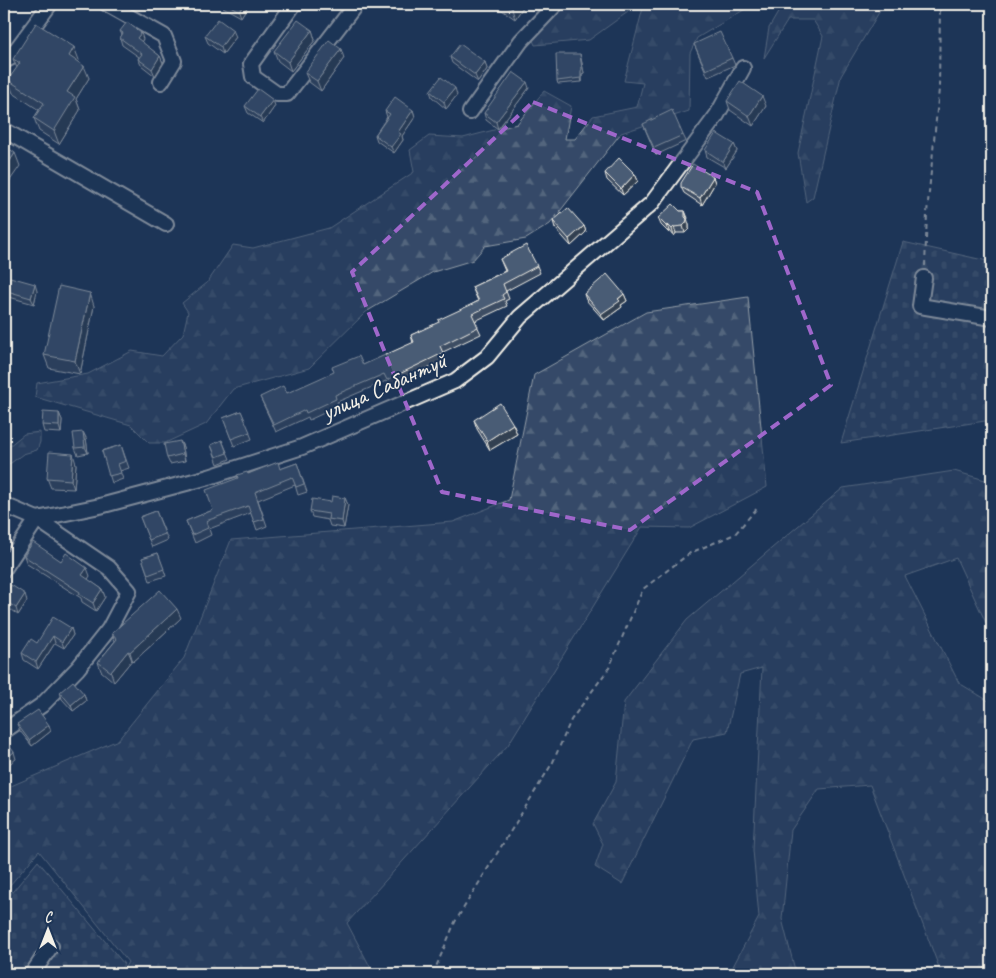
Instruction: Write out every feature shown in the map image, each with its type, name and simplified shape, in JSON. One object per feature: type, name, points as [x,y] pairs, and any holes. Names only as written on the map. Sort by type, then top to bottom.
[{"type":"street","points":[[6,62],[50,4]]},
{"type":"street","points":[[107,4],[164,36],[174,61],[162,82]]},
{"type":"street","points":[[294,4],[252,64],[253,77],[277,94],[287,94],[356,4]]},
{"type":"street","points":[[470,112],[520,41],[556,4]]},
{"type":"street","name":"улица Сабантуй","points":[[37,519],[100,506],[209,477],[302,447],[455,381],[487,357],[520,317],[652,203],[717,115],[742,68]]},
{"type":"street","points":[[4,130],[166,224]]},
{"type":"street","points":[[924,278],[920,306],[992,318]]},
{"type":"street","points":[[4,505],[37,519],[109,568],[129,591],[110,629],[78,668],[42,705],[4,731]]},
{"type":"street","points":[[4,569],[37,519]]},
{"type":"street","points":[[32,974],[51,946]]},
{"type":"path","points":[[924,278],[927,213],[939,89],[940,4]]},
{"type":"path","points":[[433,974],[455,922],[553,762],[571,720],[609,668],[643,589],[690,553],[735,534],[758,507]]},
{"type":"highlighted area","points":[[533,102],[757,192],[831,385],[630,530],[442,492],[352,272]]},
{"type":"green space","points":[[569,4],[639,4],[589,40],[535,45],[529,31],[535,20]]},
{"type":"green space","points":[[644,4],[748,4],[747,8],[697,38],[690,53],[689,111],[621,133],[550,224],[526,239],[485,246],[473,260],[433,272],[366,312],[309,368],[233,389],[206,424],[165,443],[149,443],[131,425],[35,397],[37,383],[88,374],[132,351],[162,356],[183,334],[188,312],[182,303],[207,283],[233,245],[253,248],[329,228],[414,172],[410,150],[429,136],[463,138],[517,124],[544,91],[571,106],[565,139],[575,139],[593,116],[637,107],[643,83],[624,81]]},
{"type":"green space","points":[[783,4],[815,4],[821,11],[824,4],[876,4],[881,9],[841,76],[813,197],[806,202],[798,153],[823,36],[813,20],[788,20],[764,58],[769,28]]},
{"type":"green space","points":[[903,242],[992,262],[992,424],[985,421],[841,443]]},
{"type":"green space","points":[[748,297],[767,487],[689,528],[642,527],[508,745],[347,923],[374,974],[121,974],[128,962],[39,851],[4,892],[4,789],[118,740],[184,658],[231,540],[453,522],[509,500],[534,375],[646,312]]},
{"type":"green space","points":[[40,432],[40,442],[37,450],[23,454],[11,463],[4,465],[4,450],[24,434]]},
{"type":"green space","points":[[954,471],[992,482],[992,625],[986,623],[956,558],[905,576],[959,683],[992,703],[992,974],[951,974],[940,970],[870,785],[819,789],[791,830],[782,919],[796,974],[729,974],[759,917],[753,850],[762,668],[740,674],[727,732],[693,739],[622,884],[595,867],[603,844],[593,824],[616,782],[624,702],[687,620],[843,488]]},
{"type":"green space","points":[[38,861],[124,964],[118,974],[4,974],[4,902]]},
{"type":"building","points":[[227,4],[243,4],[239,11]]},
{"type":"building","points":[[504,4],[515,4],[512,9]]},
{"type":"building","points":[[218,19],[233,30],[221,47],[205,36]]},
{"type":"building","points":[[298,20],[312,30],[288,62],[274,51]]},
{"type":"building","points":[[127,22],[141,33],[137,38],[160,56],[152,69],[138,59],[142,54],[120,38],[123,33],[120,31]]},
{"type":"building","points":[[36,23],[74,47],[69,56],[84,66],[67,92],[75,97],[54,131],[34,118],[44,103],[8,80],[20,63],[13,59]]},
{"type":"building","points":[[720,32],[732,58],[706,70],[694,44]]},
{"type":"building","points":[[329,40],[341,49],[317,81],[305,73]]},
{"type":"building","points":[[460,44],[485,62],[475,75],[450,57]]},
{"type":"building","points":[[556,54],[580,54],[581,78],[557,81]]},
{"type":"building","points":[[513,72],[527,82],[496,122],[484,113]]},
{"type":"building","points":[[441,77],[455,88],[444,102],[430,91]]},
{"type":"building","points":[[740,81],[762,96],[749,116],[727,101]]},
{"type":"building","points":[[258,89],[273,100],[260,117],[245,106]]},
{"type":"building","points":[[395,97],[413,110],[398,132],[401,134],[391,147],[375,135],[390,114],[385,111]]},
{"type":"building","points":[[672,110],[683,135],[654,148],[643,124]]},
{"type":"building","points":[[716,133],[734,144],[723,162],[705,150]]},
{"type":"building","points":[[4,145],[15,153],[4,170]]},
{"type":"building","points":[[619,158],[635,174],[621,189],[605,173]]},
{"type":"building","points":[[693,164],[713,177],[700,198],[681,187],[681,183]]},
{"type":"building","points":[[673,204],[680,211],[685,211],[687,219],[683,226],[672,229],[658,218]]},
{"type":"building","points":[[568,208],[584,226],[569,239],[553,221]]},
{"type":"building","points":[[526,245],[537,266],[503,284],[506,292],[502,295],[504,299],[472,314],[478,327],[440,346],[443,353],[387,380],[384,374],[335,395],[336,399],[306,413],[305,410],[274,425],[260,397],[283,386],[287,393],[334,372],[332,367],[359,356],[363,365],[414,342],[411,335],[479,301],[472,287],[506,271],[500,259]]},
{"type":"building","points":[[607,274],[624,294],[618,299],[620,301],[601,314],[584,294]]},
{"type":"building","points":[[10,277],[35,284],[31,298],[7,291]]},
{"type":"building","points":[[59,286],[90,293],[75,361],[44,355]]},
{"type":"building","points":[[500,403],[513,424],[487,441],[474,420]]},
{"type":"building","points":[[241,411],[250,432],[231,439],[223,418]]},
{"type":"building","points":[[43,412],[59,413],[59,426],[42,425]]},
{"type":"building","points":[[83,432],[85,447],[75,448],[73,433]]},
{"type":"building","points":[[222,440],[227,453],[216,457],[211,445]]},
{"type":"building","points":[[180,441],[183,454],[167,458],[164,444]]},
{"type":"building","points":[[121,445],[126,461],[118,464],[121,473],[109,476],[102,451]]},
{"type":"building","points":[[49,452],[73,454],[71,480],[47,478]]},
{"type":"building","points":[[278,462],[280,469],[297,463],[304,484],[296,487],[292,477],[255,492],[264,519],[254,522],[248,506],[206,521],[208,528],[192,535],[186,521],[213,510],[206,490],[238,478],[237,475],[247,472],[248,474]]},
{"type":"building","points":[[332,496],[345,498],[342,521],[328,519],[329,514],[310,511],[312,499],[331,502]]},
{"type":"building","points":[[156,511],[165,534],[149,540],[140,517]]},
{"type":"building","points":[[33,542],[61,561],[66,553],[87,568],[82,575],[102,589],[93,603],[79,594],[80,592],[24,556]]},
{"type":"building","points":[[158,553],[164,569],[148,575],[142,558]]},
{"type":"building","points":[[11,585],[25,594],[16,608],[4,600],[4,596]]},
{"type":"building","points":[[160,590],[177,609],[130,652],[128,651],[111,672],[98,662],[117,639],[112,633]]},
{"type":"building","points":[[53,617],[71,628],[62,642],[53,636],[36,662],[22,653],[31,639],[37,643]]},
{"type":"building","points":[[73,681],[84,694],[71,705],[60,692]]},
{"type":"building","points":[[38,710],[49,725],[29,740],[17,724]]},
{"type":"building","points":[[4,739],[14,752],[4,760]]}]
